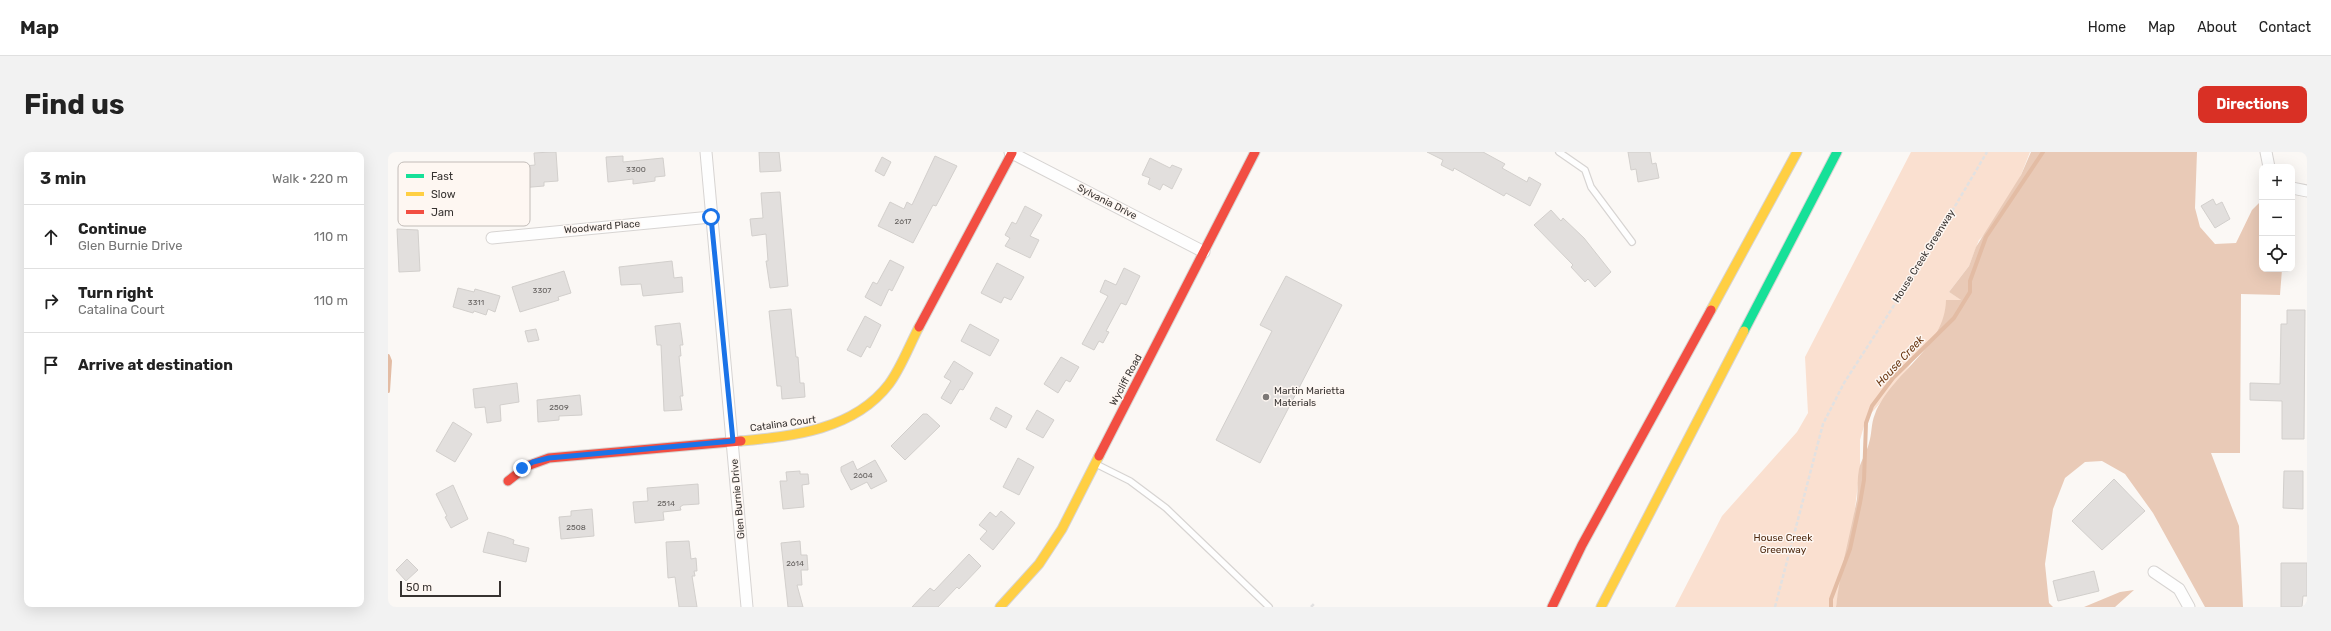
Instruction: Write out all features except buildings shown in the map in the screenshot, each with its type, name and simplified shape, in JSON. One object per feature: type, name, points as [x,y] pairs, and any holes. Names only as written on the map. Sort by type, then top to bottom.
[{"type":"main road","name":"Wycliff Road","points":[[1000,607],[1026,580],[1050,548],[1095,464],[1255,152]]},
{"type":"main road","points":[[1552,607],[1582,545],[1797,152]]},
{"type":"main road","points":[[1601,607],[1837,152]]},
{"type":"main road","name":"Catalina Court","points":[[508,481],[522,468],[533,462],[549,458],[790,436],[823,429],[851,417],[875,400],[889,384],[1011,153]]},
{"type":"street","name":"Glen Burnie Drive","points":[[706,152],[747,607]]},
{"type":"street","points":[[2266,152],[2268,164]]},
{"type":"street","name":"Sylvania Drive","points":[[1011,153],[1204,252]]},
{"type":"street","points":[[2295,189],[2307,191]]},
{"type":"street","name":"Woodward Place","points":[[492,238],[711,217]]},
{"type":"street","points":[[2154,572],[2179,589],[2189,607]]},
{"type":"lane","points":[[1559,152],[1585,170],[1591,187],[1632,242]]},
{"type":"lane","points":[[1095,464],[1130,481],[1166,508],[1269,607]]},
{"type":"path","name":"House Creek Greenway","points":[[1774,607],[1823,424],[1844,383],[1922,262],[1987,152]]},
{"type":"path","points":[[1311,607],[1314,604]]},
{"type":"green space","name":"House Creek Greenway","points":[[1911,152],[2030,152],[2017,185],[1989,230],[1979,240],[1969,266],[1949,292],[1963,301],[1935,339],[1912,362],[1898,383],[1866,419],[1860,440],[1860,467],[1851,542],[1843,563],[1836,607],[1675,607],[1722,516],[1797,432],[1808,413],[1805,357]]},
{"type":"shaded area","points":[[2031,152],[2197,152],[2195,208],[2200,227],[2215,244],[2236,243],[2252,210],[2259,203],[2259,272],[2282,272],[2280,295],[2241,294],[2240,453],[2211,453],[2239,526],[2243,607],[2205,607],[2153,513],[2125,474],[2102,461],[2085,462],[2065,478],[2053,509],[2045,564],[2049,603],[2053,607],[1836,607],[1857,499],[1859,469],[1871,436],[1875,414],[1893,385],[1928,346],[1937,332],[1943,317],[1946,300],[1961,300],[1949,292],[1969,266],[1976,247],[2021,175]]},
{"type":"shaded area","points":[[2134,590],[2115,607],[2084,607],[2120,592]]},
{"type":"waterway","name":"House Creek","points":[[1831,607],[1831,599],[1850,549],[1860,503],[1864,480],[1866,423],[1872,406],[1893,378],[1954,318],[1970,292],[1970,281],[1986,237],[2043,152]]},
{"type":"waterway","points":[[388,356],[390,361],[388,391]]},
{"type":"traffic: fast","points":[[1744,331],[1837,152]]},
{"type":"traffic: slow","points":[[1711,310],[1797,152]]},
{"type":"traffic: slow","points":[[741,441],[801,433],[841,421],[858,412],[875,399],[889,384],[901,364],[919,327]]},
{"type":"traffic: slow","points":[[1601,607],[1744,331]]},
{"type":"traffic: slow","points":[[1000,607],[1039,564],[1062,529],[1099,456]]},
{"type":"traffic: jam","points":[[1099,456],[1255,152]]},
{"type":"traffic: jam","points":[[919,327],[1012,153]]},
{"type":"traffic: jam","points":[[1552,607],[1582,545],[1711,310]]},
{"type":"traffic: jam","points":[[508,481],[527,466],[549,458],[741,441]]},
{"type":"place","name":"Martin Marietta Materials","points":[[1266,397]]},
{"type":"route","points":[[522,468],[533,462],[549,458],[733,441],[711,217]]}]
